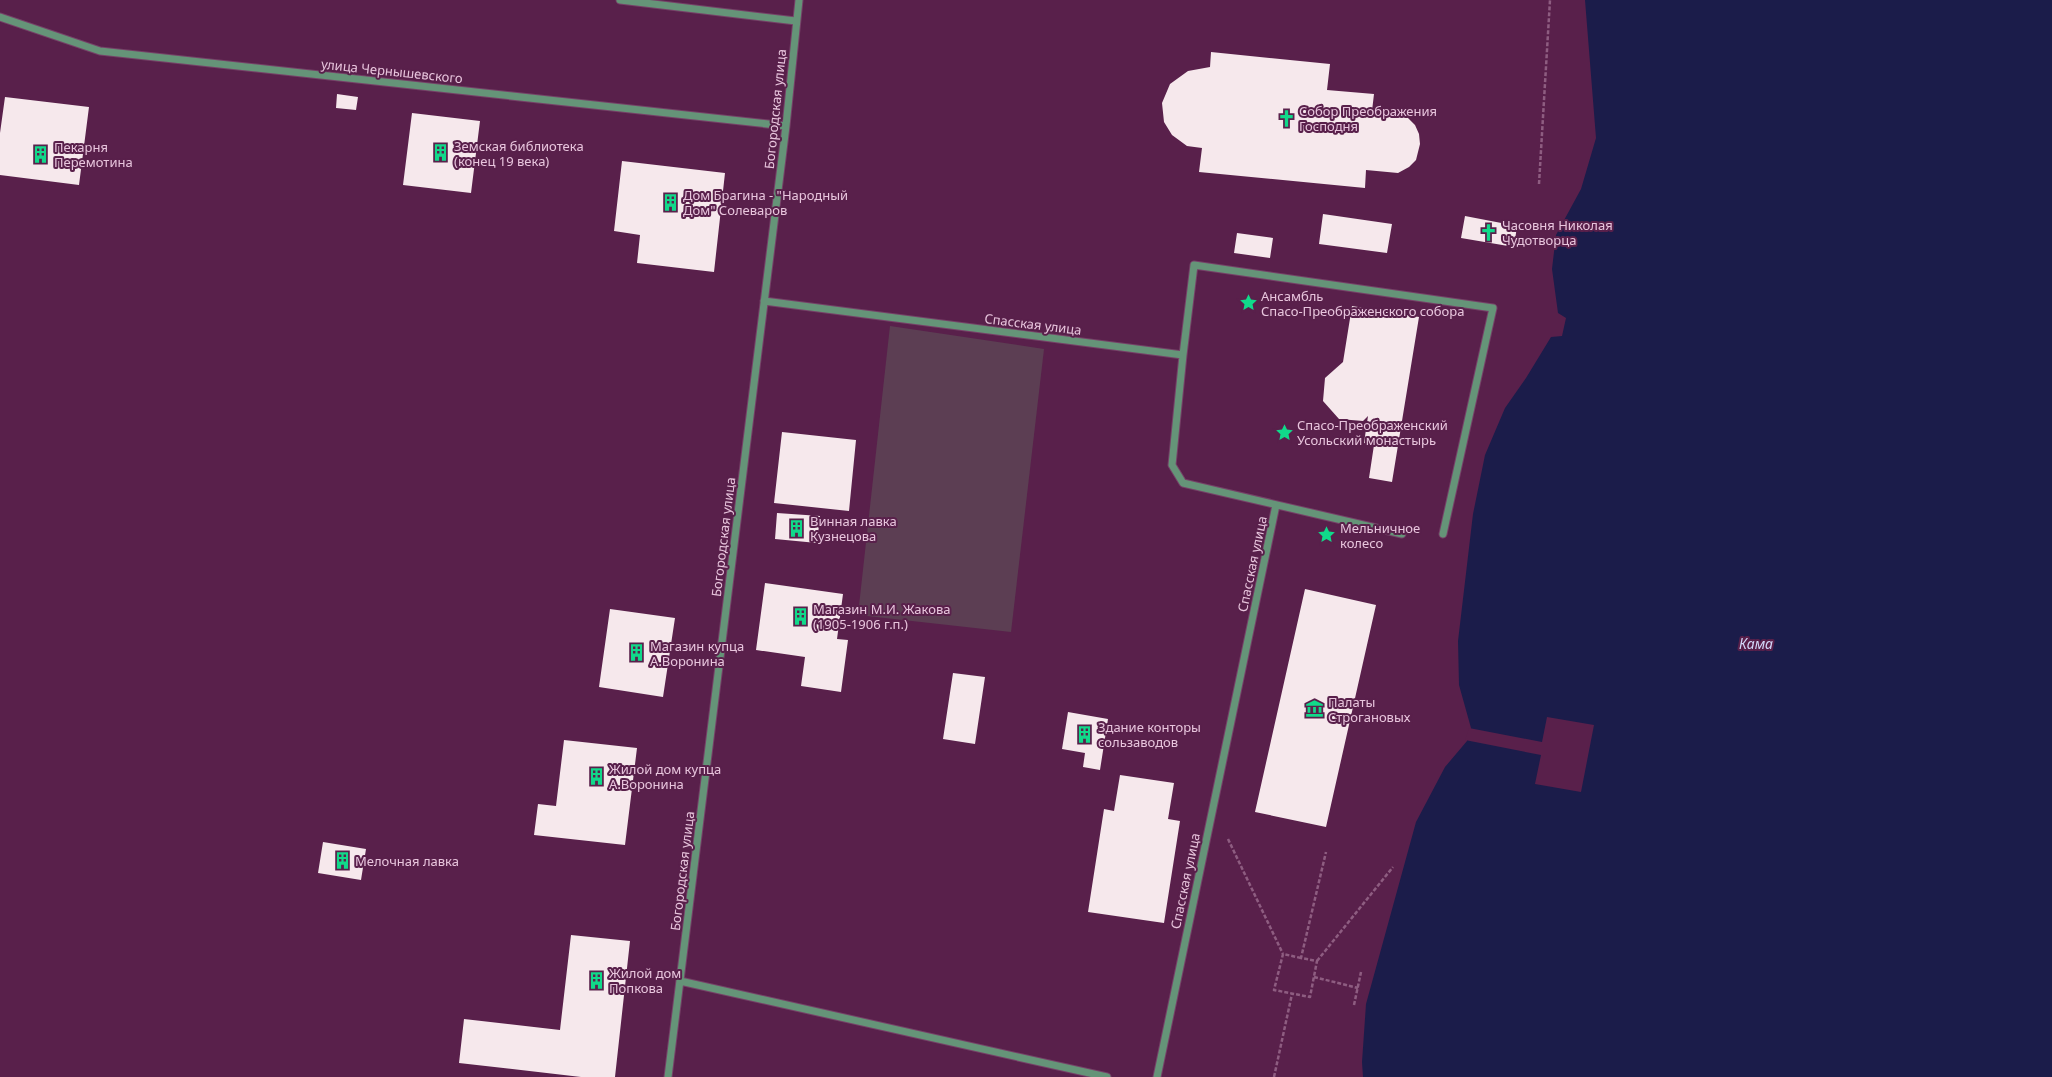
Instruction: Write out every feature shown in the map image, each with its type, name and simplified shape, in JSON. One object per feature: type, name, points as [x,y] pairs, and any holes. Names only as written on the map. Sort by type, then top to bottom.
[{"type":"street","points":[[620,0],[796,21]]},
{"type":"street","name":"Богородская улица","points":[[668,1077],[786,126],[799,0]]},
{"type":"street","name":"улица Чернышевского","points":[[0,17],[100,51],[786,126]]},
{"type":"street","points":[[1183,355],[1194,265],[1493,308],[1443,534]]},
{"type":"street","name":"Спасская улица","points":[[764,301],[1183,355],[1172,465],[1179,477],[1183,483],[1276,504],[1157,1077]]},
{"type":"street","points":[[1276,504],[1402,534]]},
{"type":"street","points":[[680,981],[1107,1077]]},
{"type":"path","points":[[1539,184],[1550,0]]},
{"type":"path","points":[[1226,836],[1283,954],[1274,990],[1292,994],[1310,997],[1317,961],[1393,867]]},
{"type":"path","points":[[1301,958],[1326,852]]},
{"type":"path","points":[[1283,954],[1317,961]]},
{"type":"path","points":[[1354,1005],[1361,972]]},
{"type":"path","points":[[1314,977],[1358,988]]},
{"type":"path","points":[[1274,1077],[1292,994]]},
{"type":"shaded area","points":[[890,326],[1044,349],[1011,632],[858,615]]},
{"type":"water","name":"Кама","points":[[1585,0],[2052,0],[2052,1077],[1363,1077],[1362,1062],[1366,1004],[1416,822],[1445,767],[1467,741],[1471,728],[1459,685],[1458,641],[1473,514],[1485,455],[1505,408],[1526,378],[1551,337],[1562,336],[1566,318],[1558,313],[1552,269],[1556,235],[1581,189],[1596,138]]},
{"type":"pier","points":[[1547,717],[1594,725],[1581,792],[1535,784],[1541,755],[1465,740],[1469,728],[1542,742]]},
{"type":"building","name":"Собор Преображения Господня","points":[[1211,52],[1330,64],[1327,90],[1374,94],[1372,111],[1404,114],[1415,125],[1419,134],[1420,144],[1416,160],[1409,167],[1398,173],[1366,170],[1365,188],[1199,172],[1202,148],[1187,146],[1172,135],[1164,122],[1162,103],[1170,84],[1188,71],[1210,67]]},
{"type":"building","points":[[337,94],[358,97],[356,110],[336,108]]},
{"type":"building","name":"Пекарня Перемотина","points":[[5,97],[89,107],[79,185],[0,175],[0,133]]},
{"type":"building","name":"Земская библиотека (конец 19 века)","points":[[412,113],[480,121],[471,193],[403,185]]},
{"type":"building","name":"Дом Брагина - \"Народный Дом\" Солеваров","points":[[622,161],[725,173],[714,272],[637,263],[640,235],[614,231]]},
{"type":"building","points":[[1323,214],[1392,224],[1387,253],[1319,244]]},
{"type":"building","name":"Часовня Николая Чудотворца","points":[[1465,216],[1517,226],[1514,247],[1461,238]]},
{"type":"building","points":[[1237,233],[1273,238],[1270,258],[1234,253]]},
{"type":"building","points":[[1352,306],[1419,317],[1392,482],[1369,478],[1374,445],[1364,443],[1368,416],[1363,421],[1339,419],[1323,401],[1325,378],[1343,362]]},
{"type":"building","points":[[782,432],[856,440],[849,511],[774,503]]},
{"type":"building","name":"Винная лавка Кузнецова","points":[[777,513],[820,516],[817,543],[775,539]]},
{"type":"building","name":"Магазин М.И. Жакова (1905-1906 г.п.)","points":[[765,583],[843,594],[837,639],[848,640],[841,692],[801,686],[805,657],[756,650]]},
{"type":"building","name":"Палаты Строгановых","points":[[1305,589],[1376,605],[1326,827],[1255,812]]},
{"type":"building","name":"Магазин купца А.Воронина","points":[[610,609],[675,618],[663,697],[599,687]]},
{"type":"building","points":[[953,673],[985,677],[975,744],[943,739]]},
{"type":"building","name":"Здание конторы сользаводов","points":[[1068,712],[1108,719],[1100,770],[1083,767],[1085,753],[1062,749]]},
{"type":"building","name":"Жилой дом купца А.Воронина","points":[[564,740],[637,748],[625,845],[534,835],[538,804],[556,806]]},
{"type":"building","points":[[1120,775],[1174,783],[1168,819],[1180,821],[1164,923],[1088,912],[1104,809],[1114,811]]},
{"type":"building","name":"Мелочная лавка","points":[[323,842],[366,849],[361,880],[318,873]]},
{"type":"building","name":"Жилой дом Попкова","points":[[571,935],[630,941],[615,1077],[581,1077],[459,1063],[464,1019],[560,1030]]},
{"type":"place","name":"Собор Преображения Господня","points":[[1286,118]]},
{"type":"place","name":"Земская библиотека (конец 19 века)","points":[[441,153]]},
{"type":"place","name":"Пекарня Перемотина","points":[[41,154]]},
{"type":"place","name":"Дом Брагина - \"Народный Дом\" Солеваров","points":[[670,202]]},
{"type":"place","name":"Часовня Николая Чудотворца","points":[[1489,232]]},
{"type":"place","name":"Ансамбль Спасо-Преображенского собора","points":[[1248,303]]},
{"type":"place","name":"Спасо-Преображенский Усольский монастырь","points":[[1284,432]]},
{"type":"place","name":"Винная лавка Кузнецова","points":[[797,528]]},
{"type":"place","name":"Мельничное колесо","points":[[1327,535]]},
{"type":"place","name":"Магазин М.И. Жакова (1905-1906 г.п.)","points":[[800,616]]},
{"type":"place","name":"Магазин купца А.Воронина","points":[[637,653]]},
{"type":"place","name":"Палаты Строгановых","points":[[1315,709]]},
{"type":"place","name":"Здание конторы сользаводов","points":[[1085,734]]},
{"type":"place","name":"Жилой дом купца А.Воронина","points":[[596,776]]},
{"type":"place","name":"Мелочная лавка","points":[[342,861]]},
{"type":"place","name":"Жилой дом Попкова","points":[[596,980]]}]
